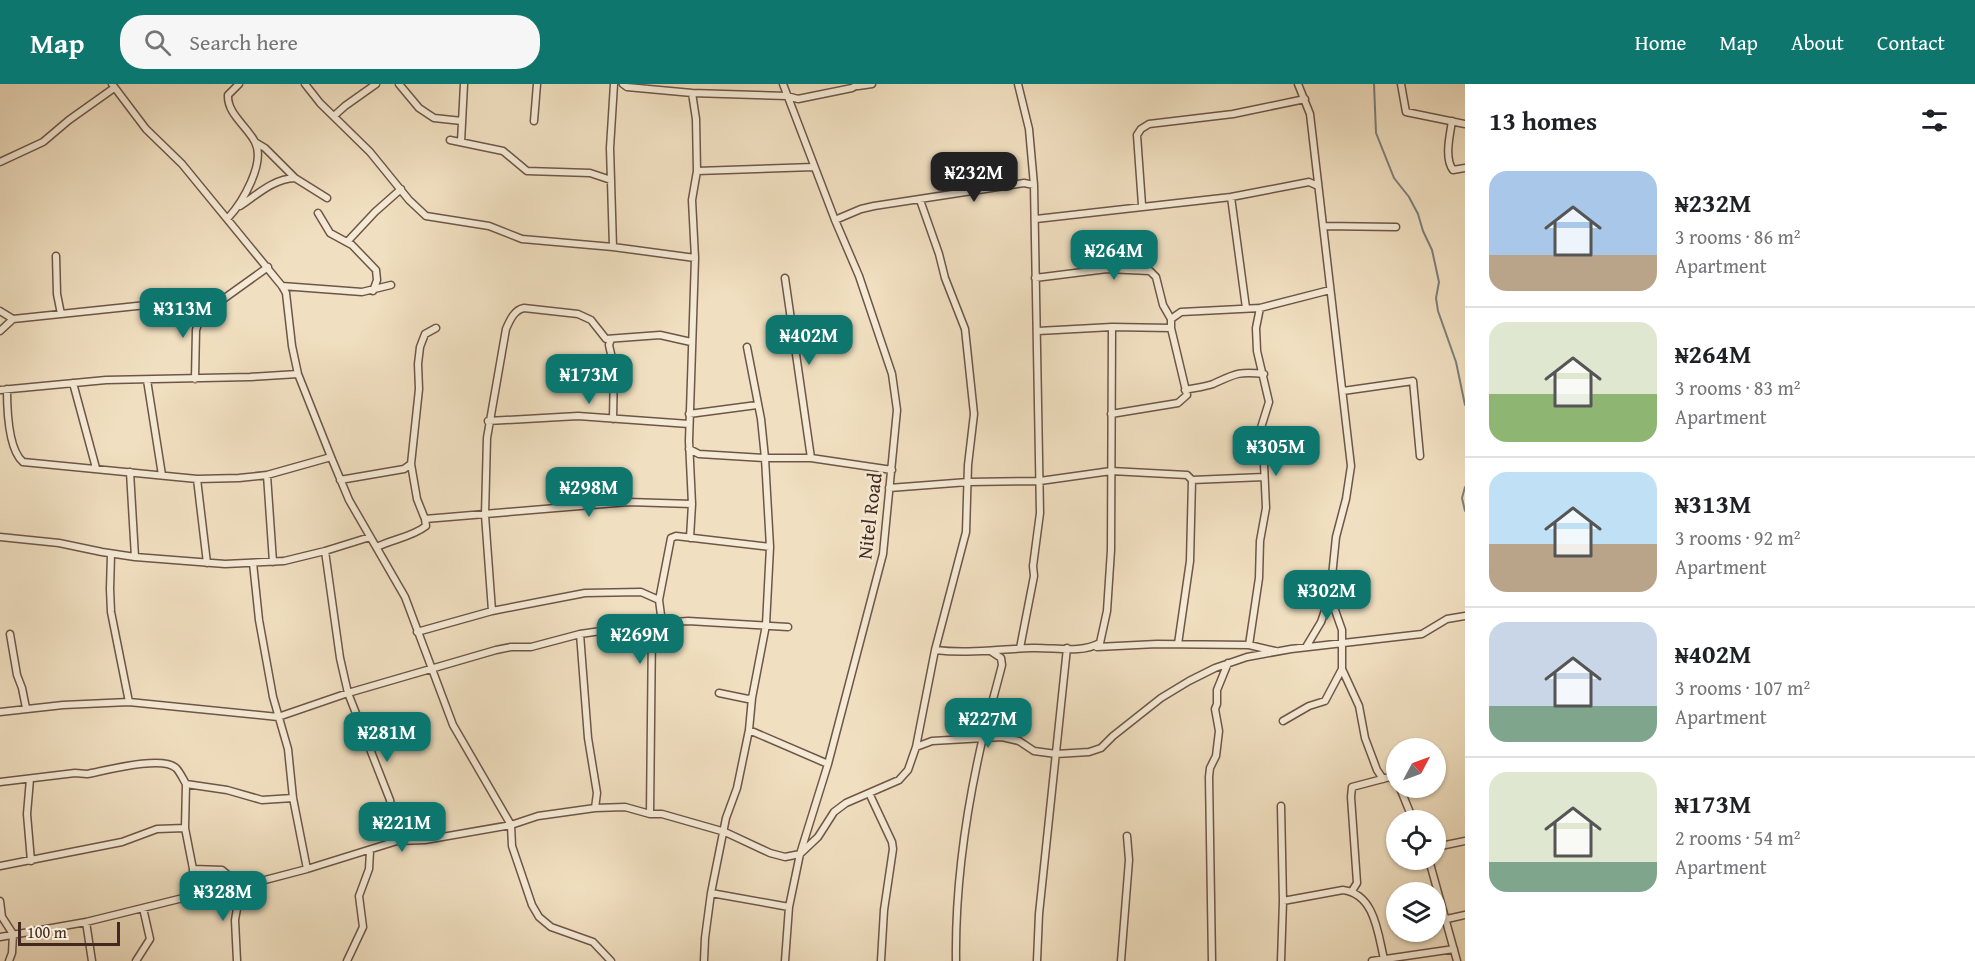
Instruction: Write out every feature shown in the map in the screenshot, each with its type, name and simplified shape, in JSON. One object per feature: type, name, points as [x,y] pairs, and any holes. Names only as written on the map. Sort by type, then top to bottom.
[{"type":"street","points":[[239,84],[228,95],[228,103],[255,142],[271,153],[295,178],[327,198]]},
{"type":"street","points":[[305,84],[320,103],[335,115],[370,152],[418,210],[426,216],[473,222],[522,239],[613,247],[695,258]]},
{"type":"street","points":[[335,115],[376,84]]},
{"type":"street","points":[[399,84],[419,108],[434,118],[462,121]]},
{"type":"street","points":[[461,142],[464,84]]},
{"type":"street","points":[[534,121],[537,84]]},
{"type":"street","points":[[613,247],[610,148],[614,84]]},
{"type":"street","points":[[623,84],[627,87],[692,93],[787,96],[798,99],[858,85],[872,84]]},
{"type":"street","name":"Nitel Road","points":[[783,84],[859,276],[892,374],[897,410],[883,554],[828,764],[800,854],[789,907],[785,961]]},
{"type":"street","points":[[1018,84],[1029,129],[1034,175],[1040,481],[1040,513],[1033,566],[1034,576],[1020,648]]},
{"type":"street","points":[[1298,84],[1310,114],[1351,466],[1348,490],[1336,537],[1330,596],[1321,622],[1306,647]]},
{"type":"street","points":[[1401,84],[1406,112],[1465,124]]},
{"type":"street","points":[[0,162],[43,142],[113,86],[146,129],[182,164],[228,218],[282,286],[286,293],[292,346],[298,374],[340,480],[405,597],[453,725],[511,825],[512,846],[532,905],[539,917],[551,927],[593,942],[610,961]]},
{"type":"street","points":[[690,538],[692,504],[689,414],[695,258],[692,200],[697,171],[696,118],[692,93]]},
{"type":"street","points":[[1142,205],[1137,135],[1141,129],[1149,124],[1233,114],[1305,99]]},
{"type":"street","points":[[1452,121],[1448,152],[1450,167],[1453,170],[1465,168]]},
{"type":"street","points":[[450,140],[503,151],[527,171],[590,173],[611,180]]},
{"type":"street","points":[[228,218],[237,208],[252,180],[257,155],[255,142]]},
{"type":"street","points":[[697,171],[814,167]]},
{"type":"street","points":[[1024,183],[1034,175]]},
{"type":"street","points":[[237,208],[273,184],[295,178]]},
{"type":"street","points":[[1036,219],[1142,205],[1231,197],[1309,182],[1317,186]]},
{"type":"street","points":[[835,220],[861,209],[1024,183],[1034,185]]},
{"type":"street","points":[[347,242],[401,189]]},
{"type":"street","points":[[1231,197],[1246,308]]},
{"type":"street","points":[[0,937],[86,922],[183,898],[193,899],[307,869],[397,841],[425,840],[511,825],[538,816],[595,808],[626,807],[650,814],[662,814],[725,832],[778,856],[800,854],[818,837],[834,812],[846,803],[899,780],[908,771],[916,747],[935,650],[966,532],[974,414],[965,329],[945,278],[920,200]]},
{"type":"street","points":[[318,213],[330,233],[347,242],[376,270],[377,280],[373,291]]},
{"type":"street","points":[[1323,226],[1396,227]]},
{"type":"street","points":[[56,256],[57,294],[61,314]]},
{"type":"street","points":[[0,330],[13,319],[129,309],[176,302],[204,306],[219,304],[267,267]]},
{"type":"street","points":[[1035,278],[1107,269],[1150,270],[1156,277],[1162,305],[1171,319],[1187,395],[1178,403],[1111,414]]},
{"type":"street","points":[[785,278],[811,458]]},
{"type":"street","points":[[282,286],[346,292],[373,291],[391,285]]},
{"type":"street","points":[[1171,319],[1187,311],[1260,308],[1330,290]]},
{"type":"street","points":[[195,379],[195,338],[197,323],[204,306]]},
{"type":"street","points":[[492,611],[485,515],[488,421],[506,329],[513,315],[519,309],[524,308],[578,314],[591,320],[606,339],[660,335],[691,342]]},
{"type":"street","points":[[1249,645],[1259,578],[1260,541],[1266,508],[1259,434],[1269,402],[1257,351],[1256,328],[1260,308]]},
{"type":"street","points":[[0,311],[13,319]]},
{"type":"street","points":[[1038,331],[1112,327],[1172,328]]},
{"type":"street","points":[[1091,648],[1100,643],[1107,611],[1111,549],[1112,327]]},
{"type":"street","points":[[376,547],[398,537],[412,535],[426,526],[417,499],[411,464],[418,399],[420,347],[425,334],[436,328]]},
{"type":"street","points":[[611,339],[609,345],[614,368],[613,419]]},
{"type":"street","points":[[704,961],[711,892],[725,832],[726,818],[737,788],[749,730],[752,698],[766,625],[770,547],[765,458],[761,419],[747,347]]},
{"type":"street","points":[[1185,390],[1209,385],[1226,376],[1241,373],[1264,374]]},
{"type":"street","points":[[298,374],[106,380],[3,389],[13,449],[23,462],[198,479],[267,475],[331,457]]},
{"type":"street","points":[[147,380],[162,475]]},
{"type":"street","points":[[1343,391],[1413,381],[1420,456]]},
{"type":"street","points":[[73,384],[96,468]]},
{"type":"street","points":[[689,414],[757,405]]},
{"type":"street","points":[[488,421],[578,416],[689,424]]},
{"type":"street","points":[[689,449],[699,454],[811,458],[892,470]]},
{"type":"street","points":[[340,480],[404,469],[411,464]]},
{"type":"street","points":[[890,488],[968,482],[1040,481],[1111,471],[1187,476],[1192,480],[1264,477]]},
{"type":"street","points":[[130,472],[135,557]]},
{"type":"street","points":[[267,475],[273,562]]},
{"type":"street","points":[[198,479],[207,562]]},
{"type":"street","points":[[1178,644],[1190,561],[1192,480]]},
{"type":"street","points":[[425,519],[628,502],[692,504]]},
{"type":"street","points":[[662,623],[659,600],[671,538],[676,536],[770,547]]},
{"type":"street","points":[[0,537],[59,543],[135,557],[253,563],[273,562],[325,551],[370,537]]},
{"type":"street","points":[[325,551],[340,658],[348,693],[390,800],[397,841]]},
{"type":"street","points":[[111,554],[111,612],[129,702]]},
{"type":"street","points":[[253,563],[259,620],[278,717],[288,749],[293,798],[307,869]]},
{"type":"street","points":[[417,632],[492,611],[606,592],[641,592],[659,600]]},
{"type":"street","points":[[1330,596],[1342,630],[1342,669],[1359,706],[1365,738],[1377,770],[1383,778]]},
{"type":"street","points":[[916,747],[932,741],[983,738],[1011,739],[1019,741],[1034,751],[1056,754],[1089,752],[1101,748],[1113,735],[1161,698],[1189,681],[1228,663],[1247,657],[1306,647],[1422,634],[1447,619],[1465,616]]},
{"type":"street","points":[[0,712],[26,708],[129,702],[278,717],[348,693],[505,648],[531,647],[580,634],[615,629],[652,628],[662,623],[688,621],[788,627]]},
{"type":"street","points":[[650,814],[652,628]]},
{"type":"street","points":[[10,634],[17,675],[26,708]]},
{"type":"street","points":[[580,634],[588,738],[597,793],[595,808]]},
{"type":"street","points":[[935,650],[961,653],[1020,648],[1178,644],[1249,645],[1279,652]]},
{"type":"street","points":[[1037,961],[1039,914],[1067,648]]},
{"type":"street","points":[[956,961],[955,913],[966,829],[983,738],[1002,665],[1001,658],[992,652]]},
{"type":"street","points":[[1212,961],[1209,777],[1210,768],[1216,756],[1219,731],[1215,711],[1218,686],[1228,663]]},
{"type":"street","points":[[1283,721],[1309,706],[1325,701],[1342,669]]},
{"type":"street","points":[[719,693],[752,698]]},
{"type":"street","points":[[749,730],[828,764]]},
{"type":"street","points":[[0,782],[75,773],[87,774],[156,763],[175,767],[186,784],[185,828],[193,869],[193,899]]},
{"type":"street","points":[[1353,891],[1357,884],[1357,871],[1352,787],[1386,778]]},
{"type":"street","points":[[30,779],[27,814],[31,861]]},
{"type":"street","points":[[186,784],[227,790],[262,800],[293,798]]},
{"type":"street","points":[[869,793],[892,842],[893,849],[884,910],[881,961]]},
{"type":"street","points":[[1281,806],[1283,901],[1281,961]]},
{"type":"street","points":[[0,866],[122,842],[157,830],[185,828]]},
{"type":"street","points":[[1122,961],[1129,860],[1127,836]]},
{"type":"street","points":[[1446,846],[1465,841]]},
{"type":"street","points":[[347,961],[363,927],[360,896],[369,869],[370,850]]},
{"type":"street","points":[[193,869],[222,870],[241,886]]},
{"type":"street","points":[[1431,870],[1447,919],[1457,961]]},
{"type":"street","points":[[237,961],[235,920],[241,886]]},
{"type":"street","points":[[1283,901],[1343,890],[1353,891],[1370,907],[1384,959]]},
{"type":"street","points":[[711,892],[789,907]]},
{"type":"street","points":[[0,901],[1,917],[13,934],[9,961]]},
{"type":"street","points":[[136,961],[150,939],[143,908]]},
{"type":"street","points":[[1447,919],[1465,915]]},
{"type":"street","points":[[86,922],[92,961]]},
{"type":"street","points":[[1372,961],[1454,949]]},
{"type":"waterway","points":[[1374,84],[1376,133],[1394,178],[1409,197],[1418,214],[1432,250],[1439,282],[1436,298],[1438,311],[1456,362],[1465,405]]},
{"type":"waterway","points":[[1465,487],[1462,498],[1465,511]]}]
